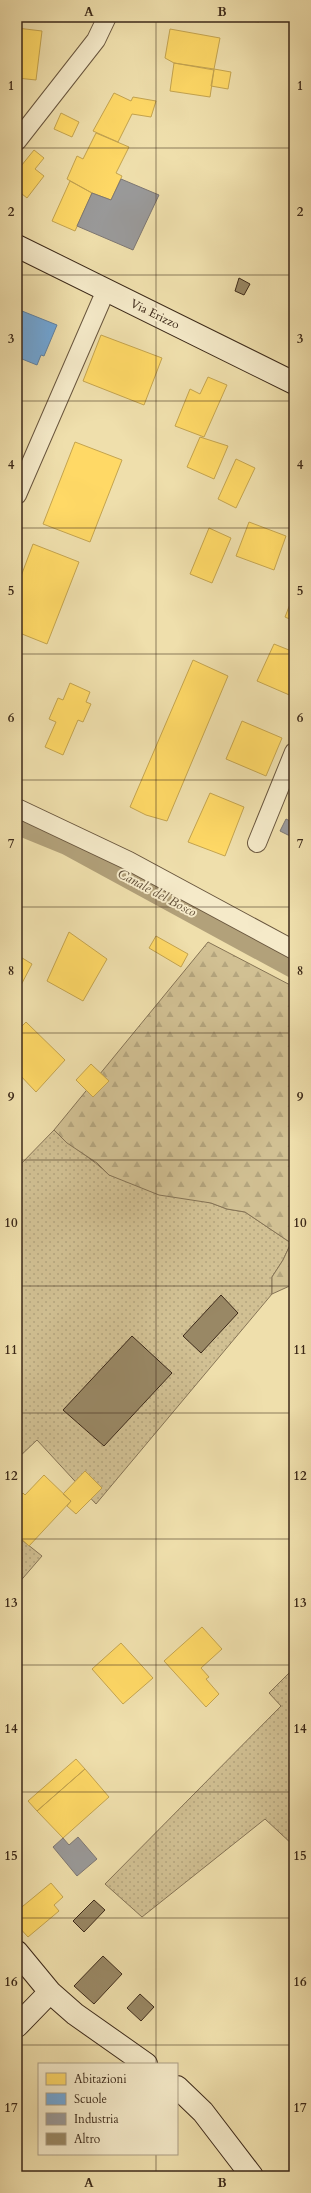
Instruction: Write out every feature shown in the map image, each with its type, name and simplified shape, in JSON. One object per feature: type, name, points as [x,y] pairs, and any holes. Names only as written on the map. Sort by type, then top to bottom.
[{"type":"main road","name":"Via Erizzo","points":[[17,246],[294,383]]},
{"type":"main road","points":[[17,1952],[50,1992],[75,2014],[145,2063]]},
{"type":"main road","points":[[17,2026],[50,1992]]},
{"type":"main road","points":[[178,2088],[203,2112],[252,2176]]},
{"type":"street","points":[[17,141],[96,40],[107,17]]},
{"type":"street","points":[[17,495],[106,290]]},
{"type":"street","points":[[257,843],[294,752]]},
{"type":"street","points":[[17,808],[129,861],[294,950]]},
{"type":"green space","points":[[208,942],[294,987],[294,1284],[272,1294],[272,1277],[283,1260],[291,1243],[245,1212],[227,1209],[211,1203],[159,1195],[109,1175],[97,1163],[67,1143],[54,1130]]},
{"type":"green space","points":[[54,1130],[109,1175],[211,1203],[227,1209],[245,1212],[291,1243],[283,1260],[272,1277],[272,1294],[96,1504],[37,1440],[17,1459],[17,1168]]},
{"type":"green space","points":[[17,1536],[42,1556],[17,1585]]},
{"type":"green space","points":[[294,1668],[294,1846],[265,1819],[142,1917],[105,1884],[281,1706],[269,1693]]},
{"type":"building: Abitazioni","points":[[213,17],[260,17],[259,22]]},
{"type":"building: Abitazioni","points":[[17,28],[42,31],[36,80],[17,78]]},
{"type":"building: Abitazioni","points":[[170,29],[220,38],[214,69],[174,63],[165,58]]},
{"type":"building: Abitazioni","points":[[174,63],[214,70],[210,97],[170,91]]},
{"type":"building: Abitazioni","points":[[214,69],[231,72],[228,89],[211,86]]},
{"type":"building: Abitazioni","points":[[114,93],[131,101],[133,97],[156,101],[151,117],[132,114],[118,142],[93,131]]},
{"type":"building: Abitazioni","points":[[61,113],[79,122],[72,137],[54,129]]},
{"type":"building: Abitazioni","points":[[96,133],[129,147],[116,173],[122,176],[111,200],[92,193],[67,179],[77,156],[83,159]]},
{"type":"building: Abitazioni","points":[[34,150],[44,158],[35,169],[44,176],[27,198],[17,190],[17,171]]},
{"type":"building: Abitazioni","points":[[70,181],[92,193],[75,231],[52,221]]},
{"type":"building: Abitazioni","points":[[101,335],[162,358],[144,405],[83,381]]},
{"type":"building: Abitazioni","points":[[208,377],[227,385],[204,437],[175,426],[190,389],[200,394]]},
{"type":"building: Abitazioni","points":[[200,437],[228,446],[214,479],[187,467]]},
{"type":"building: Abitazioni","points":[[75,442],[122,460],[90,542],[43,524]]},
{"type":"building: Abitazioni","points":[[236,459],[255,468],[236,508],[218,499]]},
{"type":"building: Abitazioni","points":[[249,522],[286,536],[274,570],[236,556]]},
{"type":"building: Abitazioni","points":[[209,528],[231,538],[212,583],[190,574]]},
{"type":"building: Abitazioni","points":[[33,544],[79,562],[47,644],[17,632],[17,587]]},
{"type":"building: Abitazioni","points":[[294,594],[294,621],[285,617]]},
{"type":"building: Abitazioni","points":[[274,644],[294,652],[294,697],[257,681]]},
{"type":"building: Abitazioni","points":[[193,660],[228,676],[167,821],[146,815],[130,807]]},
{"type":"building: Abitazioni","points":[[70,683],[90,692],[86,702],[91,704],[83,722],[78,720],[63,755],[45,747],[56,722],[49,719],[58,698],[63,700]]},
{"type":"building: Abitazioni","points":[[242,721],[282,738],[266,776],[226,759]]},
{"type":"building: Abitazioni","points":[[210,793],[244,807],[225,856],[188,842]]},
{"type":"building: Abitazioni","points":[[69,932],[107,959],[83,1001],[47,981]]},
{"type":"building: Abitazioni","points":[[156,936],[188,954],[181,967],[149,948]]},
{"type":"building: Abitazioni","points":[[19,956],[32,964],[20,987],[17,985]]},
{"type":"building: Abitazioni","points":[[26,1022],[65,1060],[36,1092],[17,1072],[17,1031]]},
{"type":"building: Abitazioni","points":[[91,1064],[109,1081],[93,1097],[76,1080]]},
{"type":"building: Abitazioni","points":[[85,1471],[102,1488],[76,1514],[67,1506],[71,1501],[63,1494]]},
{"type":"building: Abitazioni","points":[[44,1475],[71,1501],[29,1546],[17,1535],[17,1499],[23,1493],[25,1495]]},
{"type":"building: Abitazioni","points":[[202,1627],[222,1649],[201,1668],[209,1677],[206,1679],[219,1694],[206,1707],[164,1661]]},
{"type":"building: Abitazioni","points":[[121,1643],[153,1678],[123,1704],[92,1669]]},
{"type":"building: Abitazioni","points":[[76,1759],[85,1769],[37,1811],[28,1801]]},
{"type":"building: Abitazioni","points":[[85,1769],[109,1797],[63,1838],[37,1811]]},
{"type":"building: Abitazioni","points":[[51,1883],[63,1897],[54,1905],[59,1911],[28,1937],[17,1925],[17,1911]]},
{"type":"building: Scuole","points":[[17,309],[57,325],[44,356],[41,355],[37,365],[17,357]]},
{"type":"building: Industria","points":[[121,179],[159,195],[133,250],[77,226],[92,193],[111,200]]},
{"type":"building: Industria","points":[[286,819],[294,823],[294,838],[280,831]]},
{"type":"building: Industria","points":[[78,1837],[97,1859],[77,1876],[53,1847],[63,1838],[69,1845]]},
{"type":"building: Altro","points":[[239,278],[250,284],[244,295],[235,291]]},
{"type":"building: Altro","points":[[221,1295],[238,1313],[201,1353],[183,1336]]},
{"type":"building: Altro","points":[[132,1336],[172,1373],[104,1446],[63,1410]]},
{"type":"building: Altro","points":[[94,1900],[105,1910],[84,1932],[73,1921]]},
{"type":"building: Altro","points":[[103,1956],[122,1974],[94,2004],[74,1986]]},
{"type":"building: Altro","points":[[140,1994],[154,2007],[141,2021],[127,2008]]},
{"type":"waterway","name":"Canale del Bosco","points":[[17,823],[66,843],[294,967]]}]
